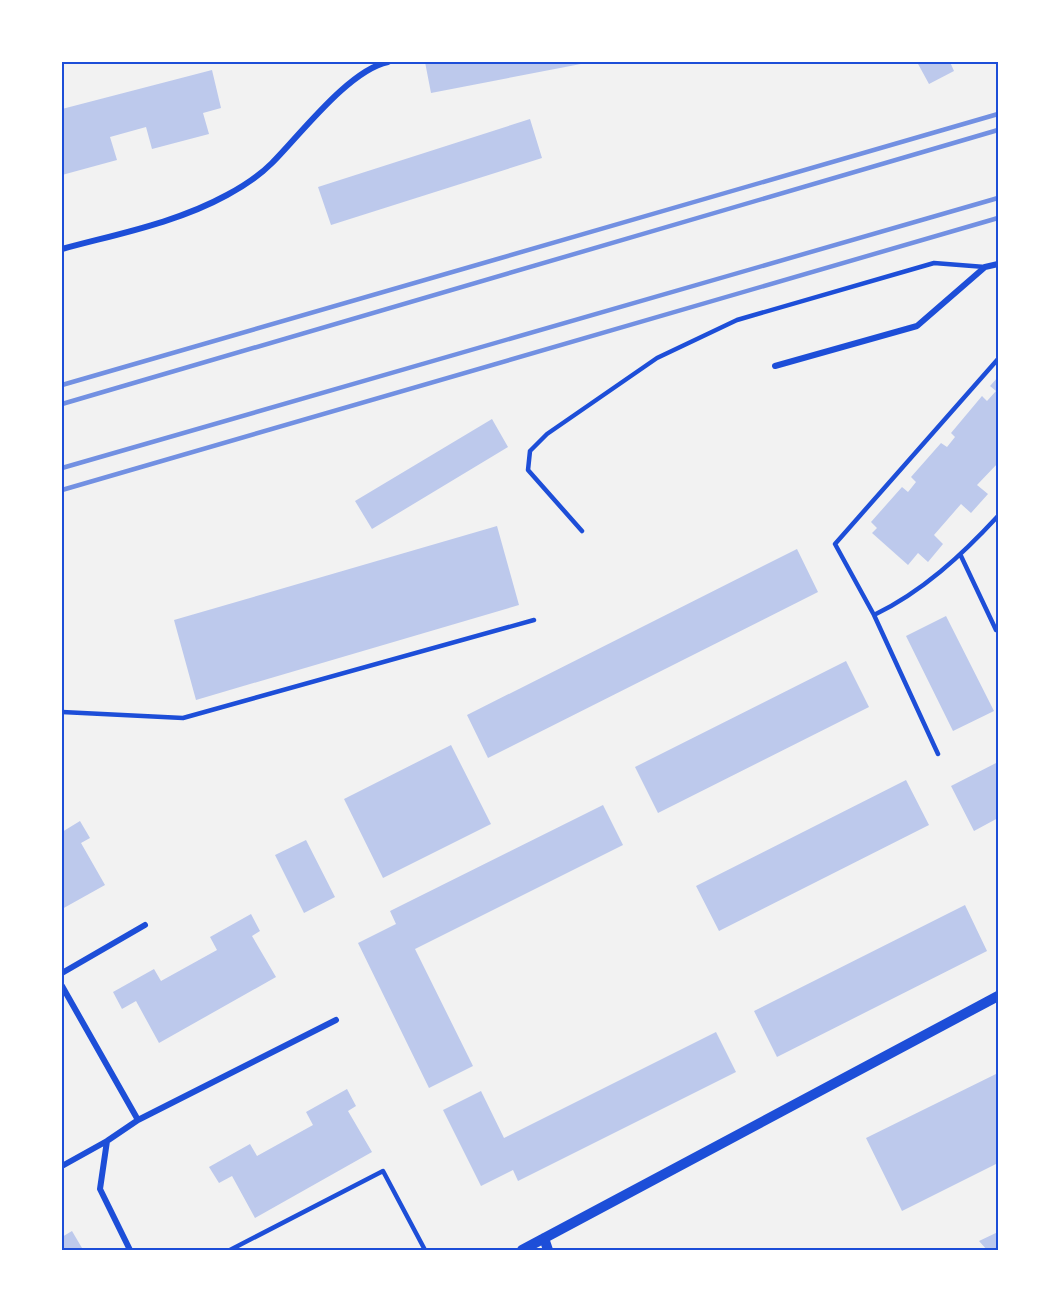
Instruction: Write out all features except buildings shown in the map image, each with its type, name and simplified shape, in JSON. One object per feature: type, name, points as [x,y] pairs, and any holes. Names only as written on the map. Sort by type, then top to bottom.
[{"type":"street","points":[[62,249],[172,219],[228,195],[270,165],[328,102],[376,63],[388,62]]},
{"type":"street","points":[[775,366],[917,326],[985,267],[999,264]]},
{"type":"street","points":[[62,973],[145,925]]},
{"type":"street","points":[[62,986],[138,1120]]},
{"type":"street","points":[[522,1251],[999,996]]},
{"type":"street","points":[[62,1166],[107,1141],[138,1120],[336,1020]]},
{"type":"street","points":[[107,1141],[100,1189],[130,1251]]},
{"type":"street","points":[[544,1238],[548,1251]]},
{"type":"lane","points":[[582,531],[528,470],[530,451],[548,434],[657,358],[737,320],[934,263],[985,267]]},
{"type":"lane","points":[[938,754],[874,615],[835,543],[999,359]]},
{"type":"lane","points":[[874,615],[897,604],[961,556],[999,516]]},
{"type":"lane","points":[[961,556],[996,630]]},
{"type":"lane","points":[[62,712],[183,718],[534,620]]},
{"type":"lane","points":[[230,1251],[383,1171],[425,1251]]},
{"type":"railway","points":[[62,385],[998,114]]},
{"type":"railway","points":[[62,404],[998,130]]},
{"type":"railway","points":[[62,468],[998,198]]},
{"type":"railway","points":[[62,490],[998,218]]}]
